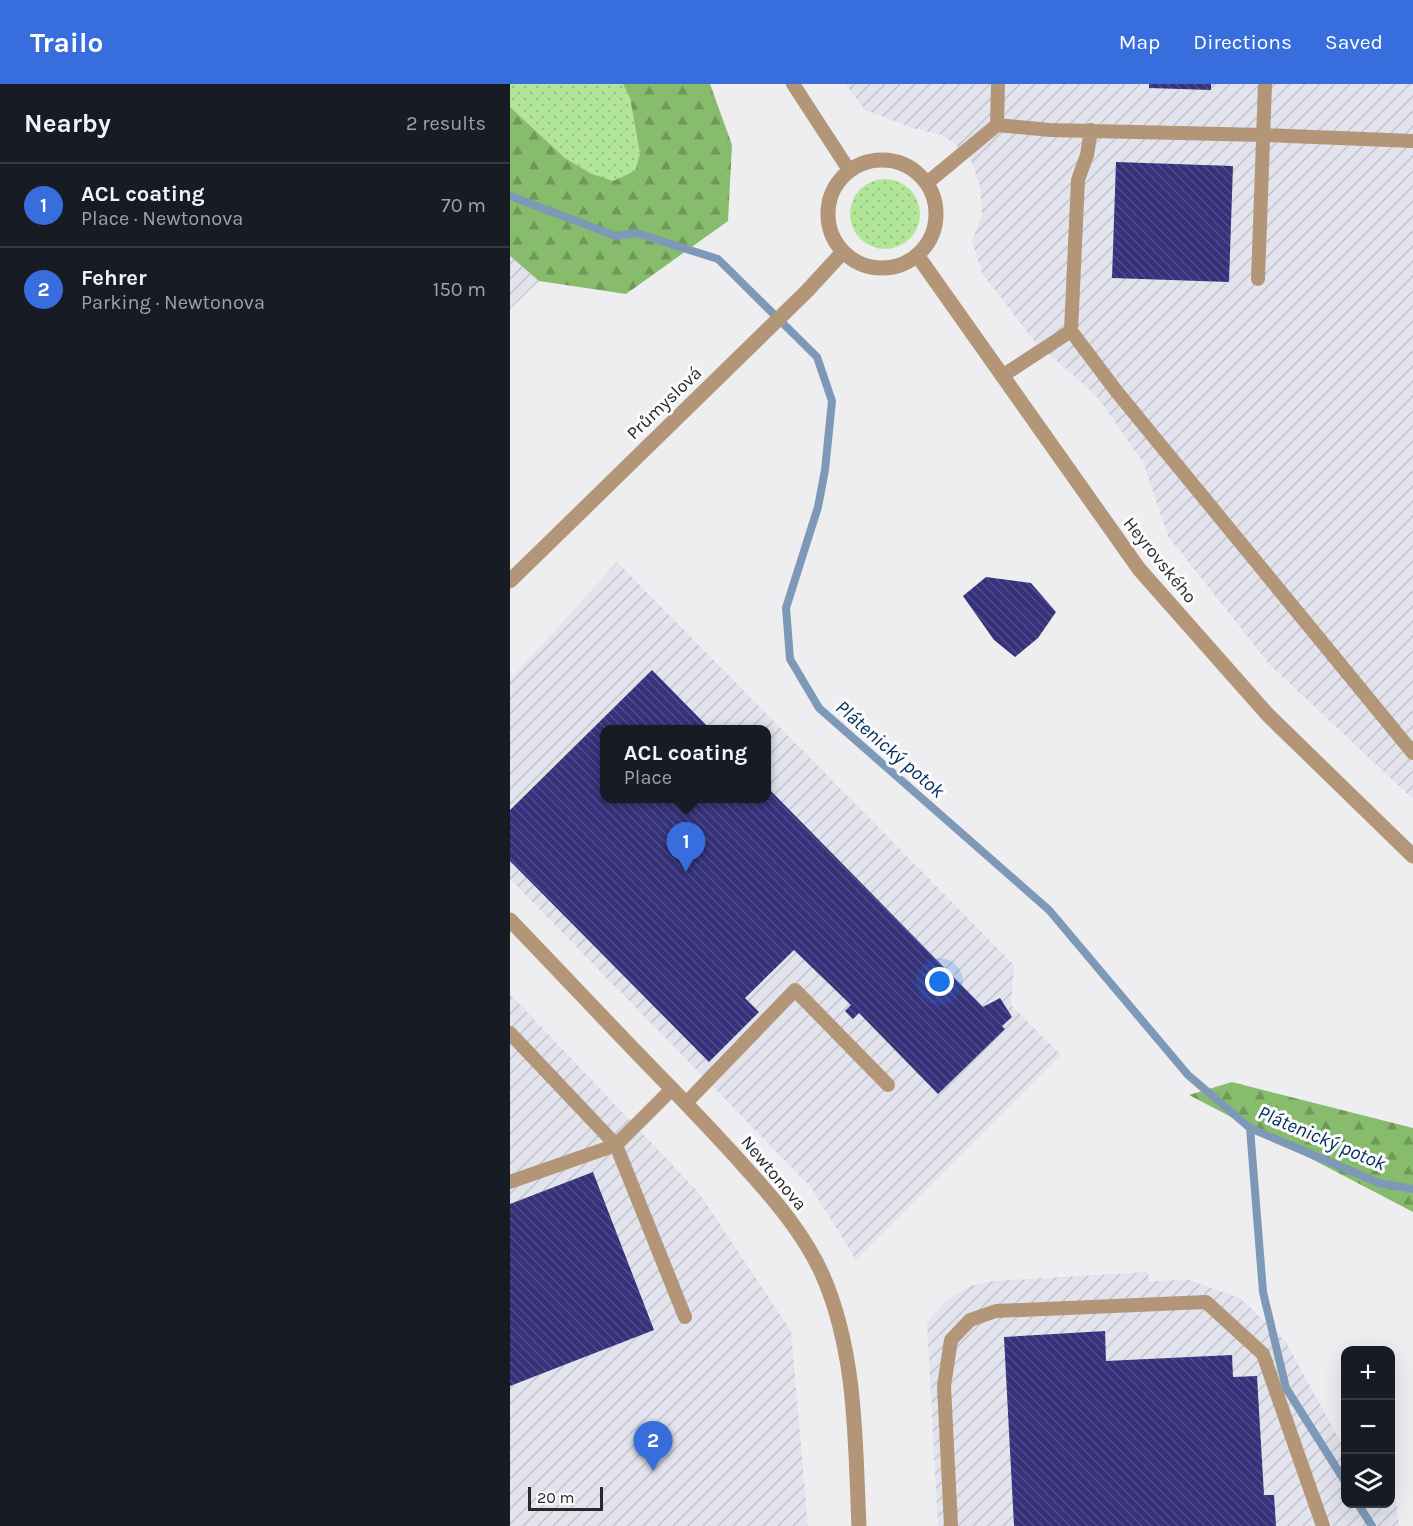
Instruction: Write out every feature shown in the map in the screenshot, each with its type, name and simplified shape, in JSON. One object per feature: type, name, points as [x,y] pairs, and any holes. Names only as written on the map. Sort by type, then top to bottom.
[{"type":"street","points":[[890,160],[910,168],[927,183],[935,204],[934,226],[931,237],[917,255],[899,265],[880,268],[860,264],[851,259],[836,243],[828,222],[828,210],[834,188],[849,170],[868,161],[890,160]]},
{"type":"street","name":"Průmyslová","points":[[510,581],[807,291],[843,252]]},
{"type":"street","name":"Heyrovského","points":[[917,255],[1139,569],[1268,715],[1413,856]]},
{"type":"street","name":"Newtonova","points":[[510,920],[686,1103],[770,1195],[802,1238],[823,1276],[847,1354],[854,1408],[859,1526]]},
{"type":"lane","points":[[793,84],[849,170]]},
{"type":"lane","points":[[997,125],[998,84]]},
{"type":"lane","points":[[1258,279],[1265,84]]},
{"type":"lane","points":[[927,183],[997,125],[1050,130],[1413,141]]},
{"type":"lane","points":[[1091,130],[1087,155],[1078,180],[1071,331],[1117,393],[1413,753]]},
{"type":"lane","points":[[1002,376],[1071,331]]},
{"type":"lane","points":[[686,1103],[795,990],[888,1085]]},
{"type":"lane","points":[[510,1033],[616,1145],[685,1317]]},
{"type":"lane","points":[[510,1182],[616,1145],[672,1089]]},
{"type":"lane","points":[[951,1526],[944,1386],[951,1340],[970,1320],[996,1311],[1206,1302],[1263,1354],[1323,1526]]},
{"type":"shaded area","points":[[845,84],[1413,84],[1413,799],[1270,665],[1168,536],[1143,462],[1095,394],[1035,342],[982,273],[972,241],[982,215],[980,186],[969,155],[942,135],[916,129],[865,110]]},
{"type":"shaded area","points":[[510,256],[539,281],[510,309]]},
{"type":"shaded area","points":[[617,562],[1014,965],[1011,1005],[1061,1055],[856,1260],[810,1186],[510,879],[510,680]]},
{"type":"shaded area","points":[[510,994],[699,1193],[791,1331],[808,1526],[510,1526]]},
{"type":"shaded area","points":[[1148,1272],[1149,1281],[1189,1280],[1240,1298],[1286,1342],[1341,1442],[1341,1508],[1395,1508],[1395,1500],[1399,1526],[938,1526],[927,1323],[946,1300],[970,1286],[994,1281]]},
{"type":"green space","points":[[510,84],[623,84],[630,98],[640,154],[635,172],[613,182],[592,174],[565,158],[510,107]]},
{"type":"green space","points":[[623,84],[710,84],[732,145],[728,221],[626,294],[539,281],[510,256],[510,107],[565,158],[592,174],[613,181],[635,171],[640,154],[630,98]]},
{"type":"green space","points":[[885,179],[898,182],[910,189],[917,201],[920,214],[917,227],[910,239],[898,246],[885,249],[872,246],[860,239],[853,227],[850,214],[853,201],[860,189],[872,182]]},
{"type":"green space","points":[[1232,1082],[1413,1128],[1413,1212],[1189,1095]]},
{"type":"building","points":[[1149,84],[1211,84],[1211,90],[1149,88]]},
{"type":"building","points":[[1116,162],[1233,166],[1229,282],[1112,278]]},
{"type":"building","points":[[986,577],[1031,583],[1056,612],[1038,638],[1015,657],[994,640],[963,596]]},
{"type":"building","points":[[652,670],[706,725],[600,725],[600,803],[771,803],[771,791],[983,1007],[1000,998],[1012,1017],[1002,1026],[1005,1029],[938,1094],[859,1013],[853,1019],[845,1011],[851,1005],[794,950],[745,998],[759,1012],[709,1062],[510,861],[510,810]]},
{"type":"building","points":[[593,1172],[654,1330],[510,1386],[510,1204]]},
{"type":"building","points":[[1105,1331],[1106,1361],[1232,1355],[1233,1377],[1257,1376],[1264,1495],[1274,1495],[1276,1526],[1014,1526],[1004,1337]]},
{"type":"waterway","name":"Plátenický potok","points":[[510,196],[616,236],[636,233],[718,259],[817,357],[832,401],[825,470],[818,507],[786,608],[790,659],[819,708],[1049,910],[1188,1075],[1250,1128],[1379,1183],[1413,1189]]},
{"type":"waterway","points":[[1250,1128],[1263,1292],[1286,1388],[1341,1475]]},
{"type":"waterway","points":[[1361,1508],[1372,1526]]},
{"type":"place","name":"ACL coating","points":[[686,872]]},
{"type":"place","name":"Fehrer","points":[[653,1471]]}]
